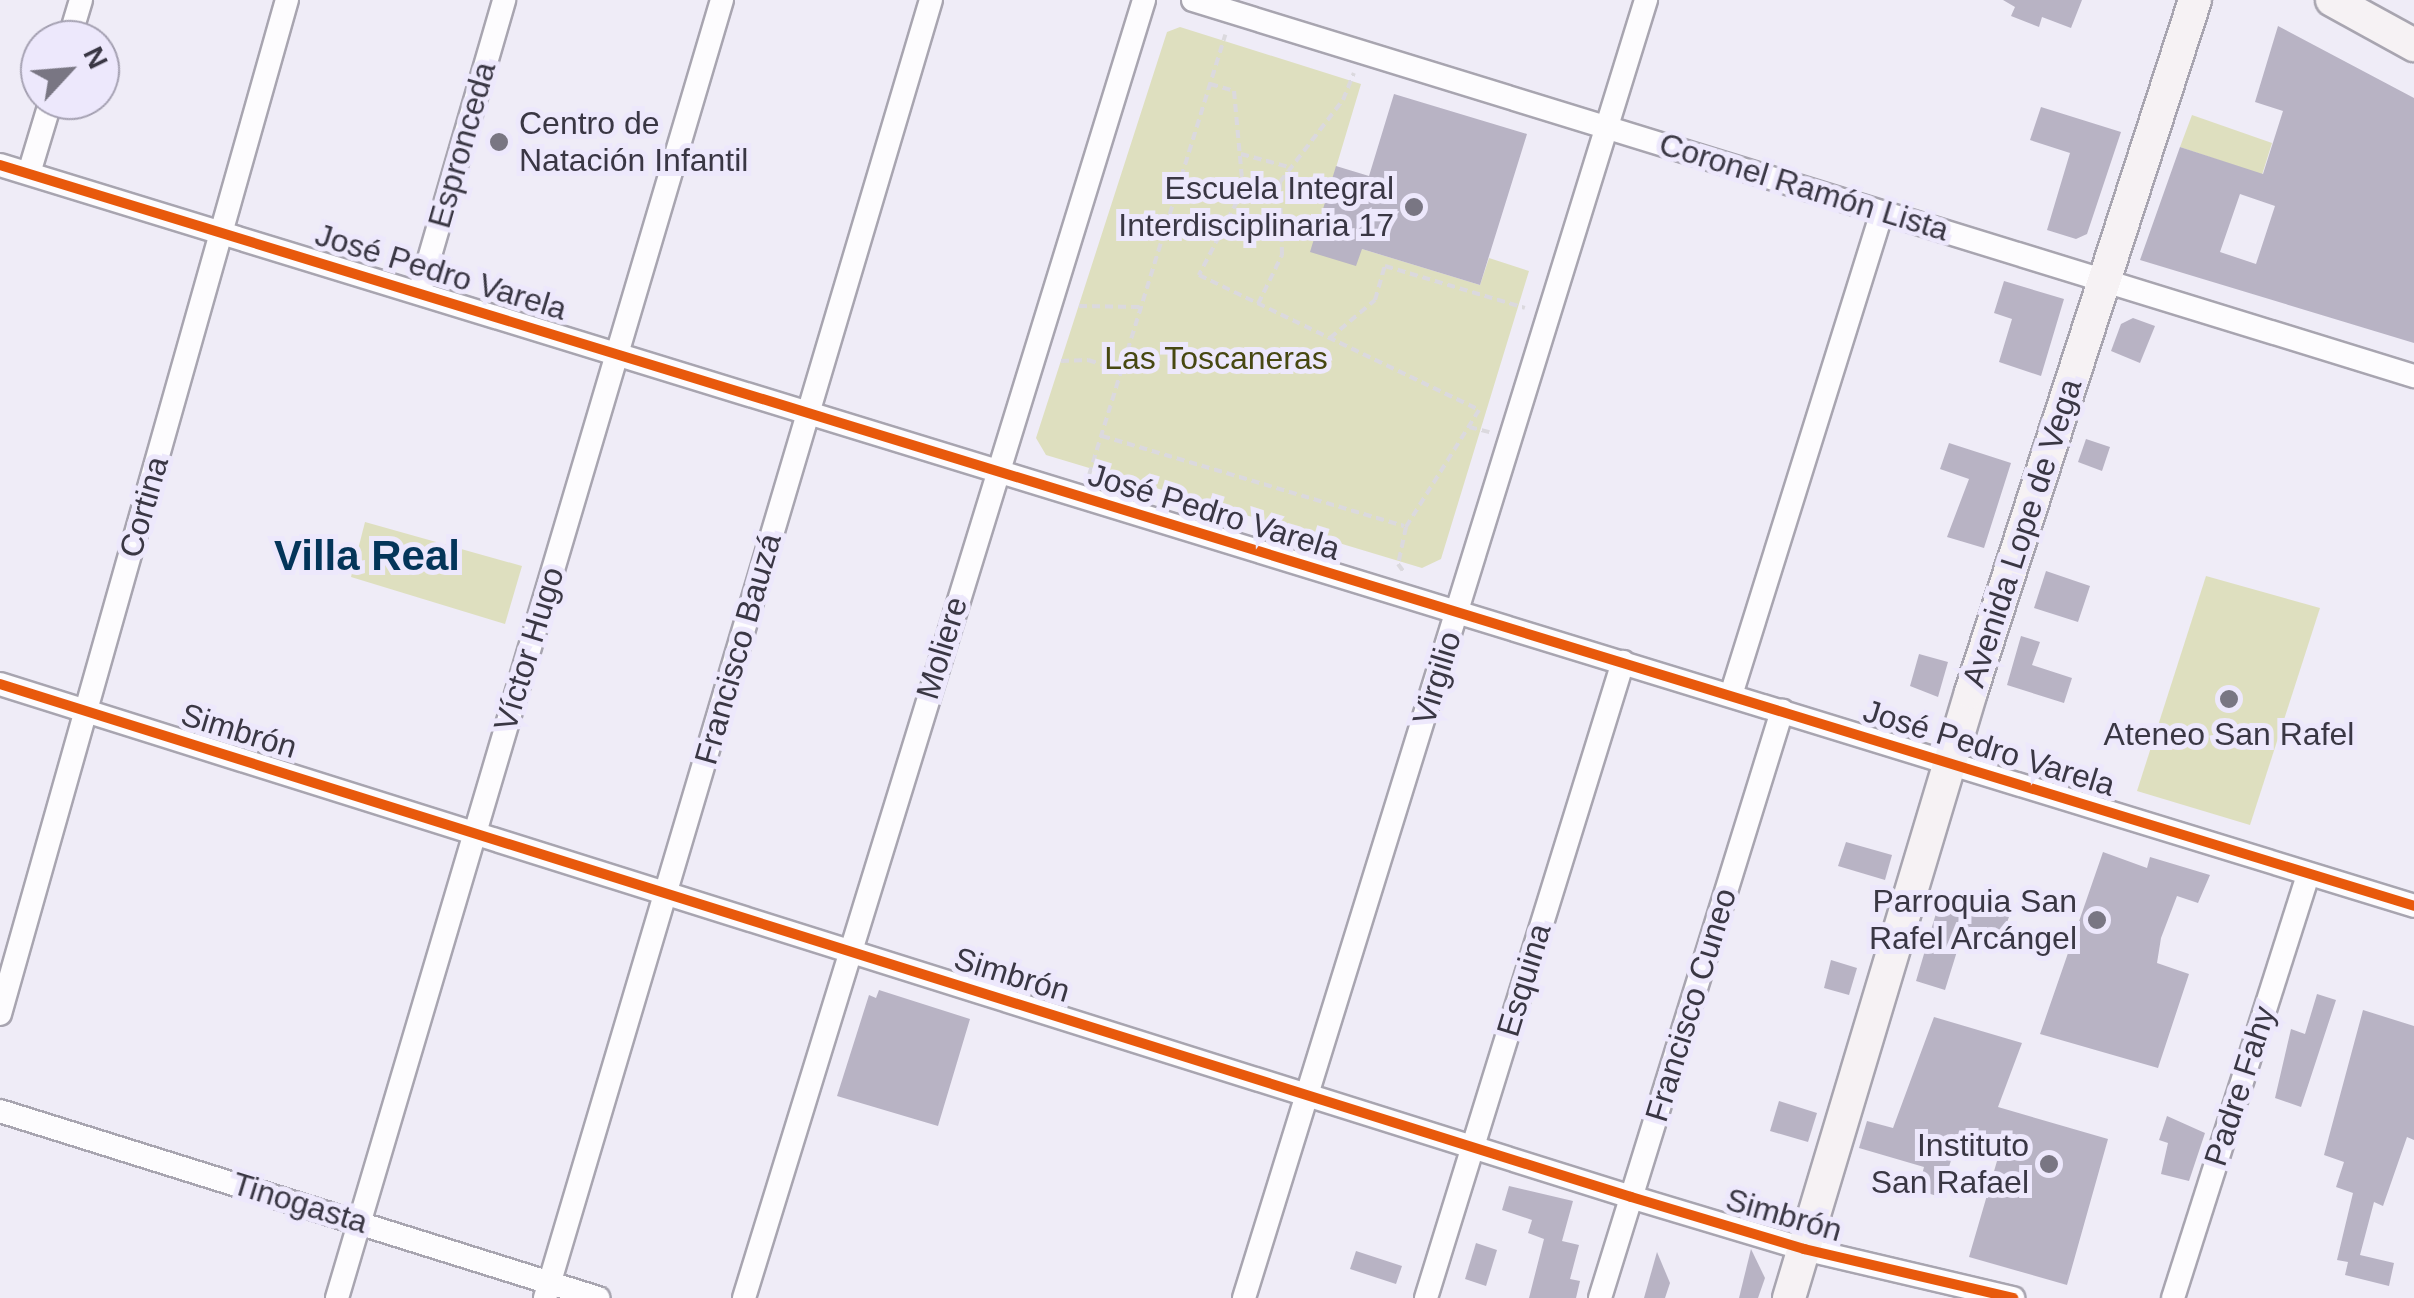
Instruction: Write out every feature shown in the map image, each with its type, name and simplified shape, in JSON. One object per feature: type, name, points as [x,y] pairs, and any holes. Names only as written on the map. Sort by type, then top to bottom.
[{"type":"main road","name":"Avenida Lope de Vega","points":[[1789,1298],[1949,760],[2195,0]]},
{"type":"main road","points":[[2332,0],[2414,45]]},
{"type":"street","name":"Cortina","points":[[0,1014],[287,0]]},
{"type":"street","name":"Espronceda","points":[[420,290],[504,0]]},
{"type":"street","name":"Víctor Hugo","points":[[336,1298],[722,0]]},
{"type":"street","name":"Francisco Bauzá","points":[[547,1290],[669,892],[930,0]]},
{"type":"street","name":"Moliere","points":[[744,1298],[1144,0]]},
{"type":"street","name":"Coronel Ramón Lista","points":[[1194,0],[2414,376]]},
{"type":"street","name":"Virgilio","points":[[1244,1298],[1646,0]]},
{"type":"street","points":[[29,174],[45,120]]},
{"type":"street","name":"José Pedro Varela","points":[[0,165],[420,290],[1082,498],[1949,760],[2414,906]]},
{"type":"street","points":[[1730,695],[1882,212]]},
{"type":"street","name":"Esquina","points":[[1426,1298],[1623,662]]},
{"type":"street","name":"Simbrón","points":[[0,684],[1308,1092],[1632,1197],[1804,1249],[2013,1298]]},
{"type":"street","name":"Francisco Cuneo","points":[[1600,1298],[1782,712]]},
{"type":"street","name":"Padre Fahy","points":[[2173,1298],[2308,874]]},
{"type":"street","name":"Tinogasta","points":[[0,1111],[359,1221],[547,1290],[598,1298]]},
{"type":"path","points":[[1082,498],[1232,12]]},
{"type":"path","points":[[1258,304],[1282,255],[1278,194],[1289,168],[1343,100],[1362,51]]},
{"type":"path","points":[[1210,84],[1234,91],[1243,190],[1199,275],[1478,410],[1406,527],[1398,564],[1427,603]]},
{"type":"path","points":[[1240,154],[1289,168]]},
{"type":"path","points":[[1330,338],[1375,300],[1385,266],[1549,315]]},
{"type":"path","points":[[1079,306],[1141,308]]},
{"type":"path","points":[[1061,361],[1088,360],[1121,371]]},
{"type":"path","points":[[1102,436],[1406,527]]},
{"type":"green space","name":"Las Toscaneras","points":[[1180,27],[1361,84],[1311,251],[1362,249],[1480,285],[1489,258],[1529,271],[1441,559],[1422,568],[1046,455],[1036,438],[1167,32]]},
{"type":"green space","points":[[2192,115],[2272,143],[2262,175],[2180,147]]},
{"type":"green space","points":[[365,522],[522,566],[505,624],[351,577]]},
{"type":"green space","name":"Ateneo San Rafel","points":[[2206,576],[2320,608],[2250,825],[2137,791]]},
{"type":"building","points":[[2003,0],[2082,0],[2071,28],[2042,17],[2039,27],[2011,16],[2015,7]]},
{"type":"building","points":[[2278,26],[2414,98],[2414,343],[2140,260],[2180,147],[2263,174],[2283,111],[2255,102]],"holes":[[[2240,194],[2275,206],[2256,264],[2220,252]]]},
{"type":"building","name":"Escuela Integral Interdisciplinaria 17","points":[[1394,94],[1527,134],[1480,285],[1362,249],[1356,266],[1310,252],[1336,166],[1369,176]]},
{"type":"building","points":[[2041,107],[2121,132],[2087,234],[2076,239],[2047,230],[2070,153],[2030,140]]},
{"type":"building","points":[[2004,281],[2064,299],[2041,376],[1999,362],[2012,319],[1994,313]]},
{"type":"building","points":[[2133,318],[2155,326],[2140,363],[2111,351],[2121,324]]},
{"type":"building","points":[[2086,439],[2110,447],[2102,471],[2078,462]]},
{"type":"building","points":[[1949,443],[2011,463],[1984,548],[1947,537],[1969,479],[1940,469]]},
{"type":"building","points":[[2046,571],[2090,586],[2078,622],[2034,608]]},
{"type":"building","points":[[2021,636],[2040,642],[2032,665],[2072,678],[2064,703],[2007,685]]},
{"type":"building","points":[[1919,654],[1948,662],[1938,697],[1910,686]]},
{"type":"building","points":[[1846,842],[1892,855],[1885,880],[1838,866]]},
{"type":"building","points":[[2103,852],[2147,868],[2150,857],[2210,875],[2198,903],[2177,896],[2161,938],[2157,963],[2189,974],[2158,1068],[2040,1034]]},
{"type":"building","points":[[1942,893],[2009,917],[1999,944],[1963,932],[1945,990],[1916,981]]},
{"type":"building","points":[[1831,960],[1857,968],[1849,995],[1824,988]]},
{"type":"building","points":[[879,990],[970,1019],[938,1126],[837,1096],[869,995],[876,998]]},
{"type":"building","points":[[2317,994],[2336,1000],[2301,1107],[2275,1098],[2291,1029],[2305,1034]]},
{"type":"building","points":[[2363,1010],[2414,1026],[2414,1140],[2407,1137],[2383,1206],[2374,1202],[2360,1255],[2394,1263],[2389,1286],[2345,1275],[2348,1262],[2337,1260],[2353,1193],[2336,1187],[2344,1162],[2324,1155]]},
{"type":"building","points":[[1934,1017],[2022,1043],[1998,1107],[2108,1139],[2067,1285],[1969,1257],[1997,1161],[1955,1147],[1940,1197],[1918,1190],[1924,1167],[1859,1148],[1867,1121],[1893,1128]]},
{"type":"building","points":[[1779,1101],[1817,1113],[1808,1142],[1770,1131]]},
{"type":"building","points":[[2167,1116],[2205,1133],[2189,1181],[2161,1174],[2168,1143],[2159,1140]]},
{"type":"building","points":[[1509,1186],[1573,1201],[1562,1241],[1579,1245],[1570,1279],[1580,1281],[1576,1298],[1529,1298],[1544,1239],[1528,1233],[1532,1220],[1502,1210]]},
{"type":"building","points":[[1476,1243],[1497,1250],[1486,1286],[1465,1279]]},
{"type":"building","points":[[1751,1249],[1765,1278],[1758,1298],[1739,1298]]},
{"type":"building","points":[[1356,1251],[1402,1266],[1396,1284],[1350,1269]]},
{"type":"building","points":[[1657,1252],[1670,1283],[1665,1298],[1644,1298]]},
{"type":"cycle path","points":[[0,165],[2414,906]]},
{"type":"cycle path","points":[[0,684],[1631,1197],[1804,1249],[2013,1298]]},
{"type":"place","name":"Centro de Natación Infantil","points":[[499,142]]},
{"type":"place","name":"Escuela Integral Interdisciplinaria 17","points":[[1414,207]]},
{"type":"place","name":"Ateneo San Rafel","points":[[2229,699]]},
{"type":"place","name":"Parroquia San Rafel Arcángel","points":[[2097,920]]},
{"type":"place","name":"Instituto San Rafael","points":[[2049,1164]]},
{"type":"district","name":"Villa Real","points":[[367,556]]}]
